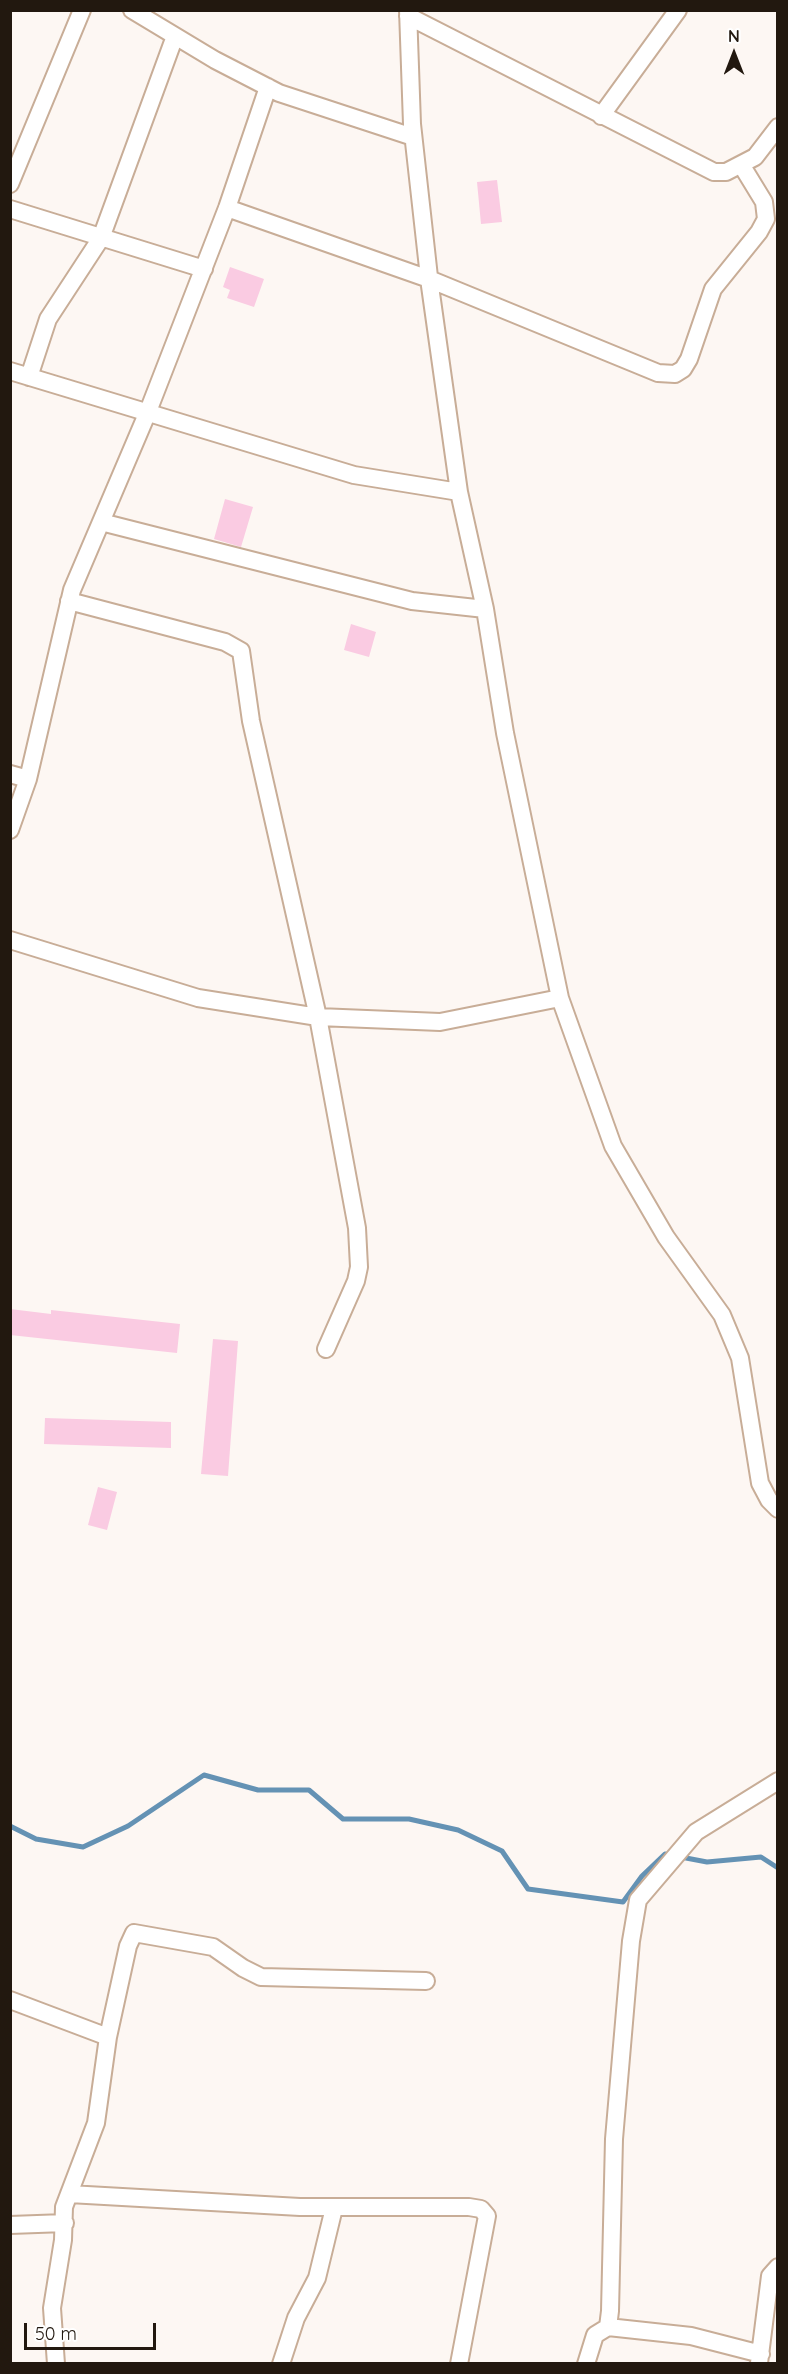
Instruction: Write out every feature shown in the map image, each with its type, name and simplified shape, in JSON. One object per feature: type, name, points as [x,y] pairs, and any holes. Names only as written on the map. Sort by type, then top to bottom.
[{"type":"street","points":[[10,184],[82,10]]},
{"type":"street","points":[[132,10],[268,87],[327,110],[413,137]]},
{"type":"street","points":[[601,116],[678,10]]},
{"type":"street","points":[[408,13],[703,168],[726,172],[742,166],[755,157],[777,127]]},
{"type":"street","points":[[408,13],[413,137],[429,279],[459,492],[485,609],[505,733],[560,998],[614,1146],[666,1237],[722,1315],[740,1358],[760,1483],[777,1509]]},
{"type":"street","points":[[29,377],[48,319],[101,238],[176,36]]},
{"type":"street","points":[[10,830],[28,779],[69,601],[147,414],[204,269],[268,87]]},
{"type":"street","points":[[227,208],[429,279],[658,373],[675,374],[683,369],[689,359],[713,290],[759,232],[766,219],[764,202],[742,166]]},
{"type":"street","points":[[10,209],[204,269]]},
{"type":"street","points":[[10,371],[354,475],[459,492]]},
{"type":"street","points":[[101,522],[412,601],[485,609]]},
{"type":"street","points":[[69,601],[225,642],[241,651],[258,759],[318,1017],[359,1247],[356,1281],[326,1349]]},
{"type":"street","points":[[10,774],[28,779]]},
{"type":"street","points":[[10,940],[198,998],[318,1017],[440,1022],[560,998]]},
{"type":"street","points":[[608,2327],[614,2139],[631,1941],[638,1900],[696,1832],[777,1781]]},
{"type":"street","points":[[56,2364],[52,2308],[65,2223],[64,2207],[96,2122],[108,2037],[128,1946],[134,1934],[213,1947],[243,1968],[261,1977],[426,1981]]},
{"type":"street","points":[[10,2000],[108,2037]]},
{"type":"street","points":[[69,2194],[334,2208],[469,2207],[486,2212],[459,2364]]},
{"type":"street","points":[[281,2364],[296,2318],[317,2278],[334,2208]]},
{"type":"street","points":[[10,2225],[65,2223]]},
{"type":"street","points":[[586,2364],[596,2335],[608,2327],[691,2336],[760,2359],[770,2276],[777,2267]]},
{"type":"building","points":[[497,180],[502,222],[481,224],[477,182]]},
{"type":"building","points":[[230,267],[264,279],[254,307],[227,298],[230,290],[223,287]]},
{"type":"building","points":[[225,499],[253,507],[241,547],[214,539]]},
{"type":"building","points":[[351,624],[376,632],[369,657],[344,650]]},
{"type":"building","points":[[10,1309],[51,1314],[51,1310],[180,1324],[177,1353],[10,1335]]},
{"type":"building","points":[[213,1339],[238,1341],[228,1476],[201,1474]]},
{"type":"building","points":[[45,1418],[171,1422],[171,1448],[44,1444]]},
{"type":"building","points":[[98,1487],[117,1492],[107,1530],[88,1525]]},
{"type":"waterway","points":[[10,1826],[36,1839],[83,1847],[128,1826],[204,1775],[258,1790],[309,1790],[343,1819],[409,1819],[458,1830],[502,1851],[528,1889],[623,1902],[642,1876],[665,1854],[707,1862],[761,1857],[778,1868]]}]
